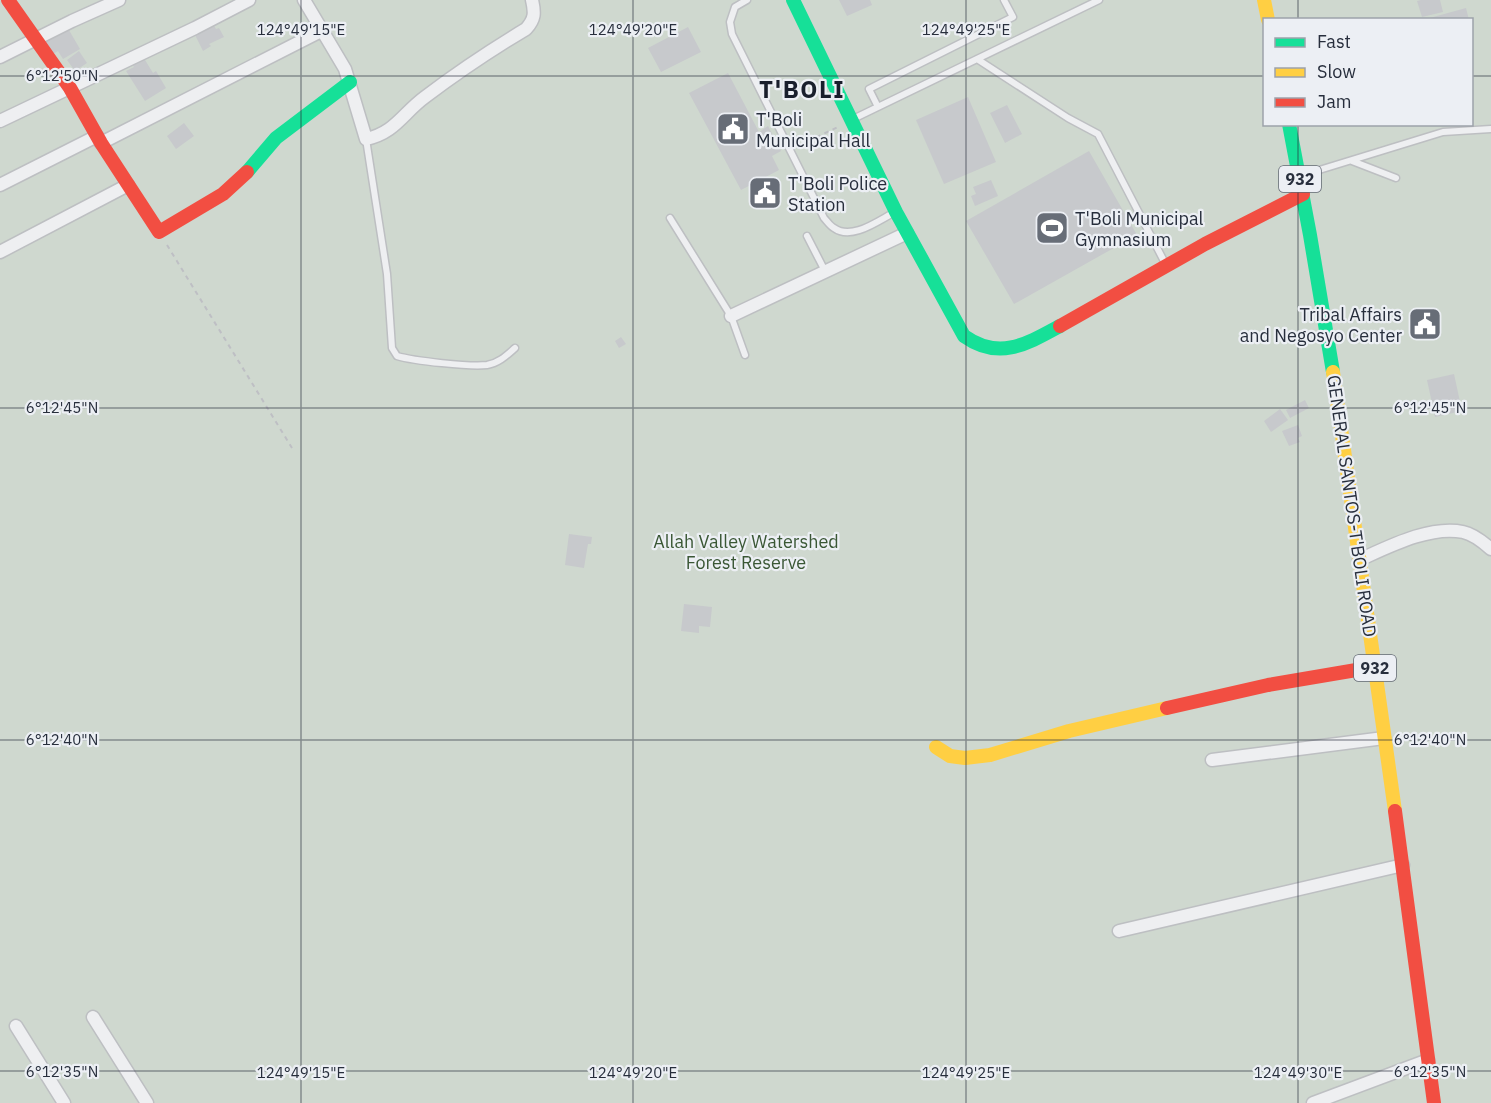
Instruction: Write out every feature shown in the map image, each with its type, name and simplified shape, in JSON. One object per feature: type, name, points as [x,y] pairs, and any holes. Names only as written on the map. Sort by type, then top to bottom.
[{"type":"street","points":[[8,0],[70,88],[99,139],[159,232],[223,194],[249,170],[276,138],[350,82]]},
{"type":"street","points":[[0,57],[118,0]]},
{"type":"street","points":[[0,121],[249,0]]},
{"type":"street","points":[[304,0],[338,55],[350,82],[366,139],[382,135],[419,101],[526,29],[533,21],[535,12],[532,0]]},
{"type":"street","points":[[793,0],[896,212],[964,336],[972,343],[987,349],[1002,350],[1028,342],[1303,194]]},
{"type":"street","points":[[1264,0],[1268,18]]},
{"type":"street","points":[[0,185],[323,30]]},
{"type":"street","name":"GENERAL SANTOS-T'BOLI ROAD","points":[[1289,126],[1300,176],[1334,383],[1403,865],[1434,1103]]},
{"type":"street","points":[[0,252],[128,185]]},
{"type":"street","points":[[731,316],[907,233]]},
{"type":"street","points":[[1359,560],[1418,536],[1441,531],[1463,532],[1478,539],[1491,549]]},
{"type":"street","points":[[936,747],[950,756],[965,758],[990,755],[1069,731],[1200,700],[1268,685],[1374,667]]},
{"type":"street","points":[[1212,760],[1384,738]]},
{"type":"street","points":[[1119,931],[1403,865]]},
{"type":"street","points":[[93,1017],[147,1103]]},
{"type":"street","points":[[16,1026],[64,1103]]},
{"type":"street","points":[[1313,1103],[1428,1060]]},
{"type":"lane","points":[[747,0],[735,7],[731,15],[732,34],[824,218],[834,228],[844,232],[858,230],[896,212]]},
{"type":"lane","points":[[878,107],[869,89],[1013,17],[1004,0]]},
{"type":"lane","points":[[851,120],[1099,0]]},
{"type":"lane","points":[[977,59],[1068,118],[1098,134],[1166,266]]},
{"type":"lane","points":[[1300,176],[1443,132],[1491,129]]},
{"type":"lane","points":[[366,139],[387,274],[392,348],[397,356],[461,364],[489,364],[503,359],[515,348]]},
{"type":"lane","points":[[1352,160],[1396,178]]},
{"type":"lane","points":[[670,218],[731,316],[745,355]]},
{"type":"lane","points":[[807,236],[826,272]]},
{"type":"path","points":[[790,150],[851,120]]},
{"type":"path","points":[[159,232],[292,448]]},
{"type":"green space","name":"Allah Valley Watershed Forest Reserve","points":[[0,0],[1491,0],[1491,1103],[0,1103]]},
{"type":"building","points":[[839,0],[870,0],[872,5],[847,16]]},
{"type":"building","points":[[1440,0],[1443,12],[1422,17],[1417,1]]},
{"type":"building","points":[[1466,8],[1468,18],[1430,18]]},
{"type":"building","points":[[213,24],[216,29],[219,28],[224,37],[209,44],[211,46],[203,51],[195,35]]},
{"type":"building","points":[[66,25],[80,49],[63,59],[58,51],[53,54],[43,38]]},
{"type":"building","points":[[688,27],[701,52],[661,72],[648,48]]},
{"type":"building","points":[[79,51],[87,63],[75,71],[67,60]]},
{"type":"building","points":[[142,55],[153,73],[156,71],[166,88],[145,101],[126,71],[134,67],[131,62]]},
{"type":"building","name":"T'Boli Municipal Hall","points":[[728,73],[759,132],[768,126],[781,151],[772,156],[779,170],[741,190],[689,93]]},
{"type":"building","points":[[968,97],[996,162],[944,184],[916,120]]},
{"type":"building","points":[[1007,105],[1022,134],[1005,143],[990,113]]},
{"type":"building","points":[[184,123],[194,136],[176,149],[167,136]]},
{"type":"building","name":"T'Boli Municipal Gymnasium","points":[[1089,151],[1137,235],[1014,304],[966,221]]},
{"type":"building","name":"T'Boli Police Station","points":[[767,178],[779,200],[763,209],[750,186]]},
{"type":"building","points":[[991,180],[998,196],[975,206],[971,196],[976,194],[973,187]]},
{"type":"building","points":[[621,337],[626,344],[619,348],[615,341]]},
{"type":"building","points":[[1454,374],[1462,411],[1435,417],[1427,380]]},
{"type":"building","points":[[1305,400],[1309,408],[1290,418],[1286,410]]},
{"type":"building","points":[[1280,409],[1288,420],[1271,432],[1264,421]]},
{"type":"building","points":[[1298,425],[1302,436],[1298,438],[1300,442],[1289,446],[1282,431]]},
{"type":"building","points":[[569,534],[592,537],[591,544],[588,544],[584,568],[565,565]]},
{"type":"building","points":[[684,604],[712,607],[710,627],[699,626],[699,633],[681,631]]},
{"type":"traffic: fast","points":[[793,0],[896,212],[964,336],[989,348],[1001,349],[1024,344],[1060,326]]},
{"type":"traffic: fast","points":[[247,172],[276,138],[350,82]]},
{"type":"traffic: fast","points":[[1289,126],[1333,372]]},
{"type":"traffic: slow","points":[[1264,0],[1268,18]]},
{"type":"traffic: slow","points":[[1333,372],[1395,811]]},
{"type":"traffic: slow","points":[[936,747],[950,756],[965,758],[990,755],[1069,731],[1167,708]]},
{"type":"traffic: jam","points":[[8,0],[70,88],[101,143],[159,232],[223,194],[247,172]]},
{"type":"traffic: jam","points":[[1060,326],[1205,244],[1303,194]]},
{"type":"traffic: jam","points":[[1167,708],[1268,685],[1374,667]]},
{"type":"traffic: jam","points":[[1395,811],[1434,1103]]},
{"type":"place","name":"T'Boli Municipal Hall","points":[[733,129]]},
{"type":"place","name":"T'Boli Police Station","points":[[765,193]]},
{"type":"place","name":"T'Boli Municipal Gymnasium","points":[[1052,228]]},
{"type":"place","name":"Tribal Affairs and Negosyo Center","points":[[1425,324]]},
{"type":"district","name":"T'BOLI","points":[[802,89]]}]
